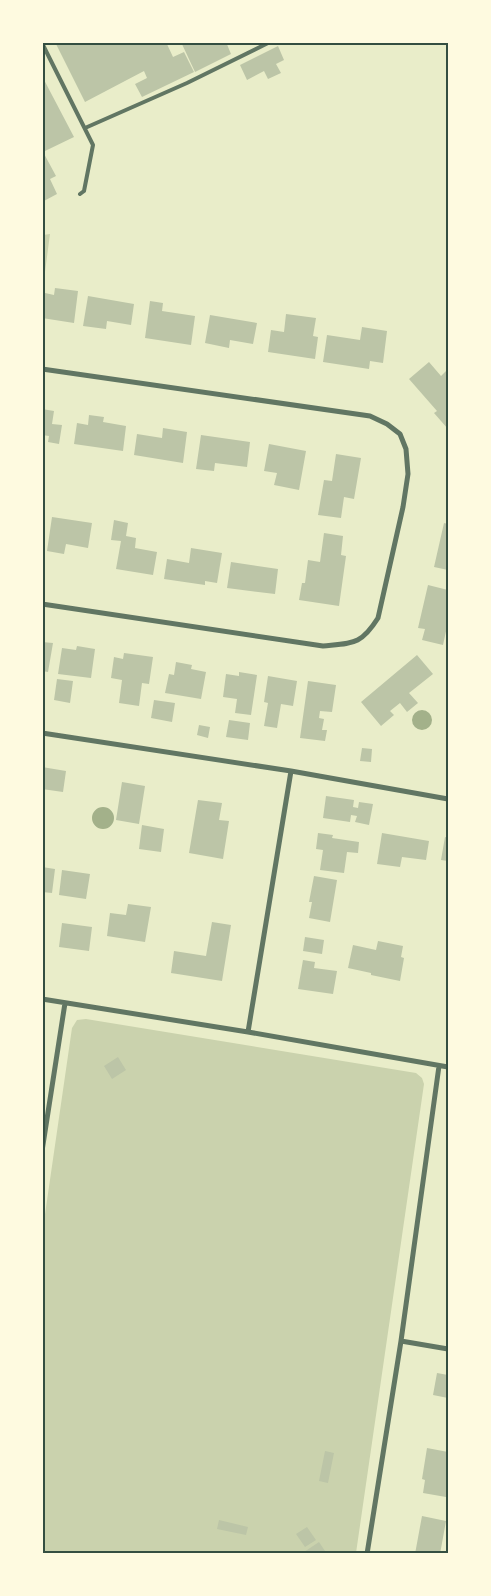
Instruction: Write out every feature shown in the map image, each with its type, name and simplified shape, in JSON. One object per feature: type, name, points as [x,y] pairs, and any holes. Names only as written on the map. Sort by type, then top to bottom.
[{"type":"street","points":[[42,369],[370,416],[387,424],[400,434],[406,448],[408,474],[403,508],[378,618],[370,630],[355,642],[323,646],[42,604]]},
{"type":"street","points":[[42,733],[291,771],[448,799]]},
{"type":"street","points":[[248,1032],[291,771]]},
{"type":"street","points":[[42,999],[448,1067]]},
{"type":"street","points":[[42,1151],[65,1003]]},
{"type":"street","points":[[368,1554],[401,1341],[439,1066]]},
{"type":"street","points":[[401,1341],[448,1349]]},
{"type":"lane","points":[[85,128],[187,83],[270,42]]},
{"type":"lane","points":[[42,43],[94,145],[84,191],[80,194]]},
{"type":"shaded area","points":[[50,234],[43,287],[43,235]]},
{"type":"shaded area","points":[[422,710],[429,713],[432,720],[429,727],[422,730],[415,727],[412,720],[415,713]]},
{"type":"shaded area","points":[[103,807],[111,810],[114,818],[111,826],[103,829],[95,826],[92,818],[95,810]]},
{"type":"shaded area","points":[[86,1019],[416,1073],[422,1078],[424,1084],[356,1553],[43,1554],[43,1228],[72,1028],[77,1020]]},
{"type":"building","points":[[55,42],[166,42],[173,57],[184,52],[194,72],[142,97],[135,84],[147,78],[144,71],[85,102]]},
{"type":"building","points":[[181,42],[226,42],[231,54],[195,72]]},
{"type":"building","points":[[278,46],[284,60],[276,64],[281,73],[268,79],[264,71],[247,80],[240,65]]},
{"type":"building","points":[[42,76],[74,137],[45,151],[42,146]]},
{"type":"building","points":[[42,150],[56,176],[50,179],[57,194],[42,202]]},
{"type":"building","points":[[55,288],[78,291],[74,323],[42,318],[45,293],[54,295]]},
{"type":"building","points":[[88,296],[134,304],[131,325],[107,321],[106,329],[83,326]]},
{"type":"building","points":[[150,301],[163,303],[162,311],[195,316],[191,345],[145,338]]},
{"type":"building","points":[[286,314],[316,318],[313,336],[318,337],[315,359],[268,352],[271,330],[284,332]]},
{"type":"building","points":[[210,315],[257,323],[253,344],[230,340],[229,348],[205,343]]},
{"type":"building","points":[[362,327],[387,331],[383,363],[370,361],[369,369],[323,362],[327,335],[360,340]]},
{"type":"building","points":[[429,362],[441,376],[448,369],[448,429],[434,413],[437,411],[409,379]]},
{"type":"building","points":[[42,409],[54,411],[52,424],[62,425],[59,444],[48,442],[49,436],[42,435]]},
{"type":"building","points":[[89,415],[104,417],[103,422],[126,426],[123,451],[74,444],[77,423],[88,425]]},
{"type":"building","points":[[163,428],[187,432],[183,463],[134,455],[137,434],[162,438]]},
{"type":"building","points":[[201,435],[250,442],[247,467],[215,463],[214,471],[196,469]]},
{"type":"building","points":[[269,444],[306,451],[299,490],[274,485],[277,473],[264,471]]},
{"type":"building","points":[[336,454],[361,458],[354,499],[344,497],[341,518],[318,515],[324,480],[332,481]]},
{"type":"building","points":[[52,517],[92,523],[88,548],[66,544],[64,554],[47,551]]},
{"type":"building","points":[[114,520],[128,523],[126,536],[136,538],[135,548],[157,552],[153,575],[116,569],[121,541],[111,540]]},
{"type":"building","points":[[444,523],[448,524],[448,570],[434,567]]},
{"type":"building","points":[[324,533],[343,536],[341,555],[346,556],[339,606],[299,600],[302,583],[305,583],[308,560],[320,562]]},
{"type":"building","points":[[191,548],[222,553],[217,583],[205,581],[205,585],[164,579],[167,559],[189,563]]},
{"type":"building","points":[[231,562],[278,569],[275,594],[227,588]]},
{"type":"building","points":[[428,585],[448,590],[448,622],[443,645],[422,640],[425,629],[418,628]]},
{"type":"building","points":[[42,642],[53,643],[48,672],[42,671]]},
{"type":"building","points":[[77,646],[95,649],[91,678],[58,674],[62,648],[76,650]]},
{"type":"building","points":[[124,653],[153,657],[149,684],[142,683],[139,706],[119,703],[122,680],[111,678],[114,657],[123,659]]},
{"type":"building","points":[[417,655],[433,674],[409,693],[418,703],[407,712],[400,703],[390,711],[394,715],[381,726],[361,702]]},
{"type":"building","points":[[176,662],[192,665],[191,669],[206,672],[201,699],[165,693],[169,674],[174,675]]},
{"type":"building","points":[[239,672],[257,675],[251,715],[235,713],[237,699],[223,697],[226,674],[239,676]]},
{"type":"building","points":[[268,676],[297,681],[293,706],[281,704],[277,728],[264,726],[268,703],[264,702]]},
{"type":"building","points":[[57,679],[73,681],[70,703],[54,700]]},
{"type":"building","points":[[308,681],[336,685],[332,712],[320,711],[319,718],[324,719],[322,730],[327,730],[325,741],[300,738]]},
{"type":"building","points":[[154,700],[175,703],[172,722],[151,718]]},
{"type":"building","points":[[229,720],[250,723],[248,740],[226,737]]},
{"type":"building","points":[[199,725],[210,727],[208,738],[197,735]]},
{"type":"building","points":[[362,748],[372,749],[371,762],[360,761]]},
{"type":"building","points":[[42,767],[66,771],[63,792],[42,789]]},
{"type":"building","points":[[122,782],[145,786],[139,824],[116,820]]},
{"type":"building","points":[[326,796],[354,800],[353,807],[358,808],[359,802],[373,804],[369,825],[355,822],[357,816],[351,815],[350,822],[323,818]]},
{"type":"building","points":[[198,800],[222,803],[219,820],[229,821],[223,859],[189,853]]},
{"type":"building","points":[[142,825],[164,829],[161,852],[139,849]]},
{"type":"building","points":[[318,833],[333,835],[332,838],[359,842],[358,853],[347,852],[344,873],[320,870],[323,850],[316,849]]},
{"type":"building","points":[[382,833],[429,841],[426,860],[402,857],[400,867],[377,864]]},
{"type":"building","points":[[445,837],[448,838],[448,861],[441,860]]},
{"type":"building","points":[[42,867],[55,869],[52,893],[42,892]]},
{"type":"building","points":[[62,870],[90,874],[86,899],[59,895]]},
{"type":"building","points":[[314,876],[337,880],[330,922],[309,918],[312,902],[309,902]]},
{"type":"building","points":[[128,904],[151,907],[145,942],[107,936],[110,913],[126,915]]},
{"type":"building","points":[[212,922],[231,925],[222,981],[171,973],[174,951],[206,956]]},
{"type":"building","points":[[62,923],[92,927],[89,951],[59,947]]},
{"type":"building","points":[[305,937],[324,940],[322,954],[303,951]]},
{"type":"building","points":[[378,941],[403,946],[401,957],[404,958],[400,981],[348,968],[353,945],[376,950]]},
{"type":"building","points":[[303,960],[315,962],[314,968],[337,971],[333,994],[298,989]]},
{"type":"building","points":[[118,1057],[126,1070],[112,1079],[104,1066]]},
{"type":"building","points":[[437,1373],[448,1375],[448,1398],[433,1395]]},
{"type":"building","points":[[427,1448],[448,1452],[446,1497],[423,1493],[425,1480],[422,1479]]},
{"type":"building","points":[[325,1451],[334,1453],[328,1483],[319,1481]]},
{"type":"building","points":[[422,1516],[446,1521],[440,1554],[415,1554]]},
{"type":"building","points":[[219,1520],[248,1527],[246,1535],[217,1529]]},
{"type":"building","points":[[307,1527],[316,1540],[305,1547],[296,1534]]},
{"type":"building","points":[[319,1542],[325,1551],[322,1554],[305,1554],[304,1552]]}]
